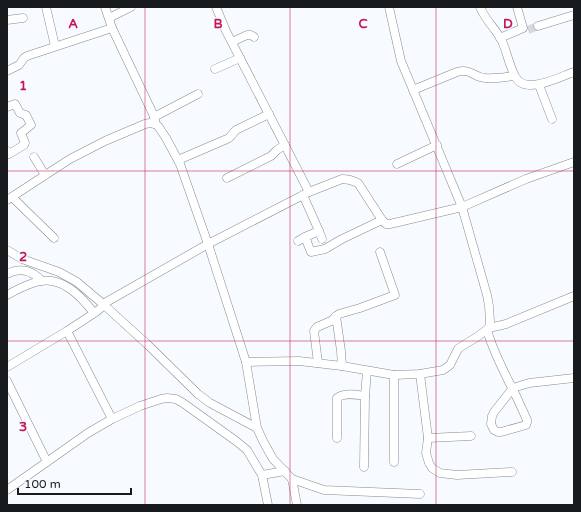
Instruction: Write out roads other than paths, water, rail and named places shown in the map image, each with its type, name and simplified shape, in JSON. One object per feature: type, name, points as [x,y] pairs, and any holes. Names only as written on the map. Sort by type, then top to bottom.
[{"type":"street","points":[[46,7],[55,46]]},
{"type":"street","points":[[105,7],[112,28],[154,120],[162,131],[184,174],[246,362],[257,428],[262,441],[272,458],[293,481],[297,505]]},
{"type":"street","points":[[109,18],[131,7]]},
{"type":"street","points":[[216,7],[221,21],[285,145],[306,193],[322,239]]},
{"type":"street","points":[[389,7],[401,61],[462,207],[487,295],[490,315],[488,329],[490,342],[513,388],[527,422],[526,424],[501,432],[494,430],[491,424],[492,416],[513,388],[529,383],[574,378]]},
{"type":"street","points":[[480,7],[483,15],[500,38],[514,76],[523,85],[528,86],[539,84],[574,72]]},
{"type":"street","points":[[500,38],[525,29],[516,7]]},
{"type":"street","points":[[538,26],[574,15]]},
{"type":"street","points":[[7,20],[22,18]]},
{"type":"street","points":[[7,71],[19,65],[27,56],[112,28]]},
{"type":"street","points":[[232,42],[247,35],[254,37]]},
{"type":"street","points":[[215,69],[240,58]]},
{"type":"street","points":[[413,90],[463,70],[485,78],[514,76]]},
{"type":"street","points":[[539,84],[552,119]]},
{"type":"street","points":[[54,238],[10,198],[70,159],[105,141],[150,123],[198,94]]},
{"type":"street","points":[[7,107],[15,104],[20,113],[26,115],[31,125],[21,133],[25,142],[24,145],[9,154],[7,152]]},
{"type":"street","points":[[178,160],[229,138],[236,130],[269,114]]},
{"type":"street","points":[[227,178],[271,156],[285,145]]},
{"type":"street","points":[[397,164],[437,145]]},
{"type":"street","points":[[34,157],[45,175]]},
{"type":"street","points":[[7,367],[67,331],[99,309],[208,244],[306,193],[342,180],[353,180],[358,183],[382,220],[386,224],[390,224],[462,207],[526,179],[574,162]]},
{"type":"street","points":[[318,231],[302,239],[313,253],[325,249],[342,239],[382,220]]},
{"type":"street","points":[[7,250],[22,258],[68,276],[77,282],[99,309]]},
{"type":"street","points":[[318,364],[314,331],[317,327],[331,321],[339,314],[395,295],[380,252]]},
{"type":"street","points":[[7,274],[22,270],[33,274],[42,281]]},
{"type":"street","points":[[7,295],[28,285],[42,281],[53,281],[61,284],[99,309],[148,345],[198,394],[210,403],[257,428]]},
{"type":"street","points":[[246,362],[299,361],[342,366],[394,375],[420,374],[443,370],[450,365],[458,350],[462,346],[488,329],[506,324],[574,296]]},
{"type":"street","points":[[336,316],[342,366]]},
{"type":"street","points":[[67,331],[112,419]]},
{"type":"street","points":[[364,467],[365,396],[367,371]]},
{"type":"street","points":[[420,374],[428,438],[426,453],[432,468],[440,473],[457,475],[512,472]]},
{"type":"street","points":[[394,375],[394,462]]},
{"type":"street","points":[[7,381],[47,462]]},
{"type":"street","points":[[337,438],[337,398],[343,395],[365,396]]},
{"type":"street","points":[[7,490],[88,433],[112,419],[140,406],[168,398],[176,399],[183,403],[243,446],[250,454],[262,475],[268,505]]},
{"type":"street","points":[[428,438],[471,436]]},
{"type":"street","points":[[262,475],[285,471]]},
{"type":"street","points":[[293,481],[324,490],[420,494]]},
{"type":"tunnel","points":[[528,30],[538,26]]}]
